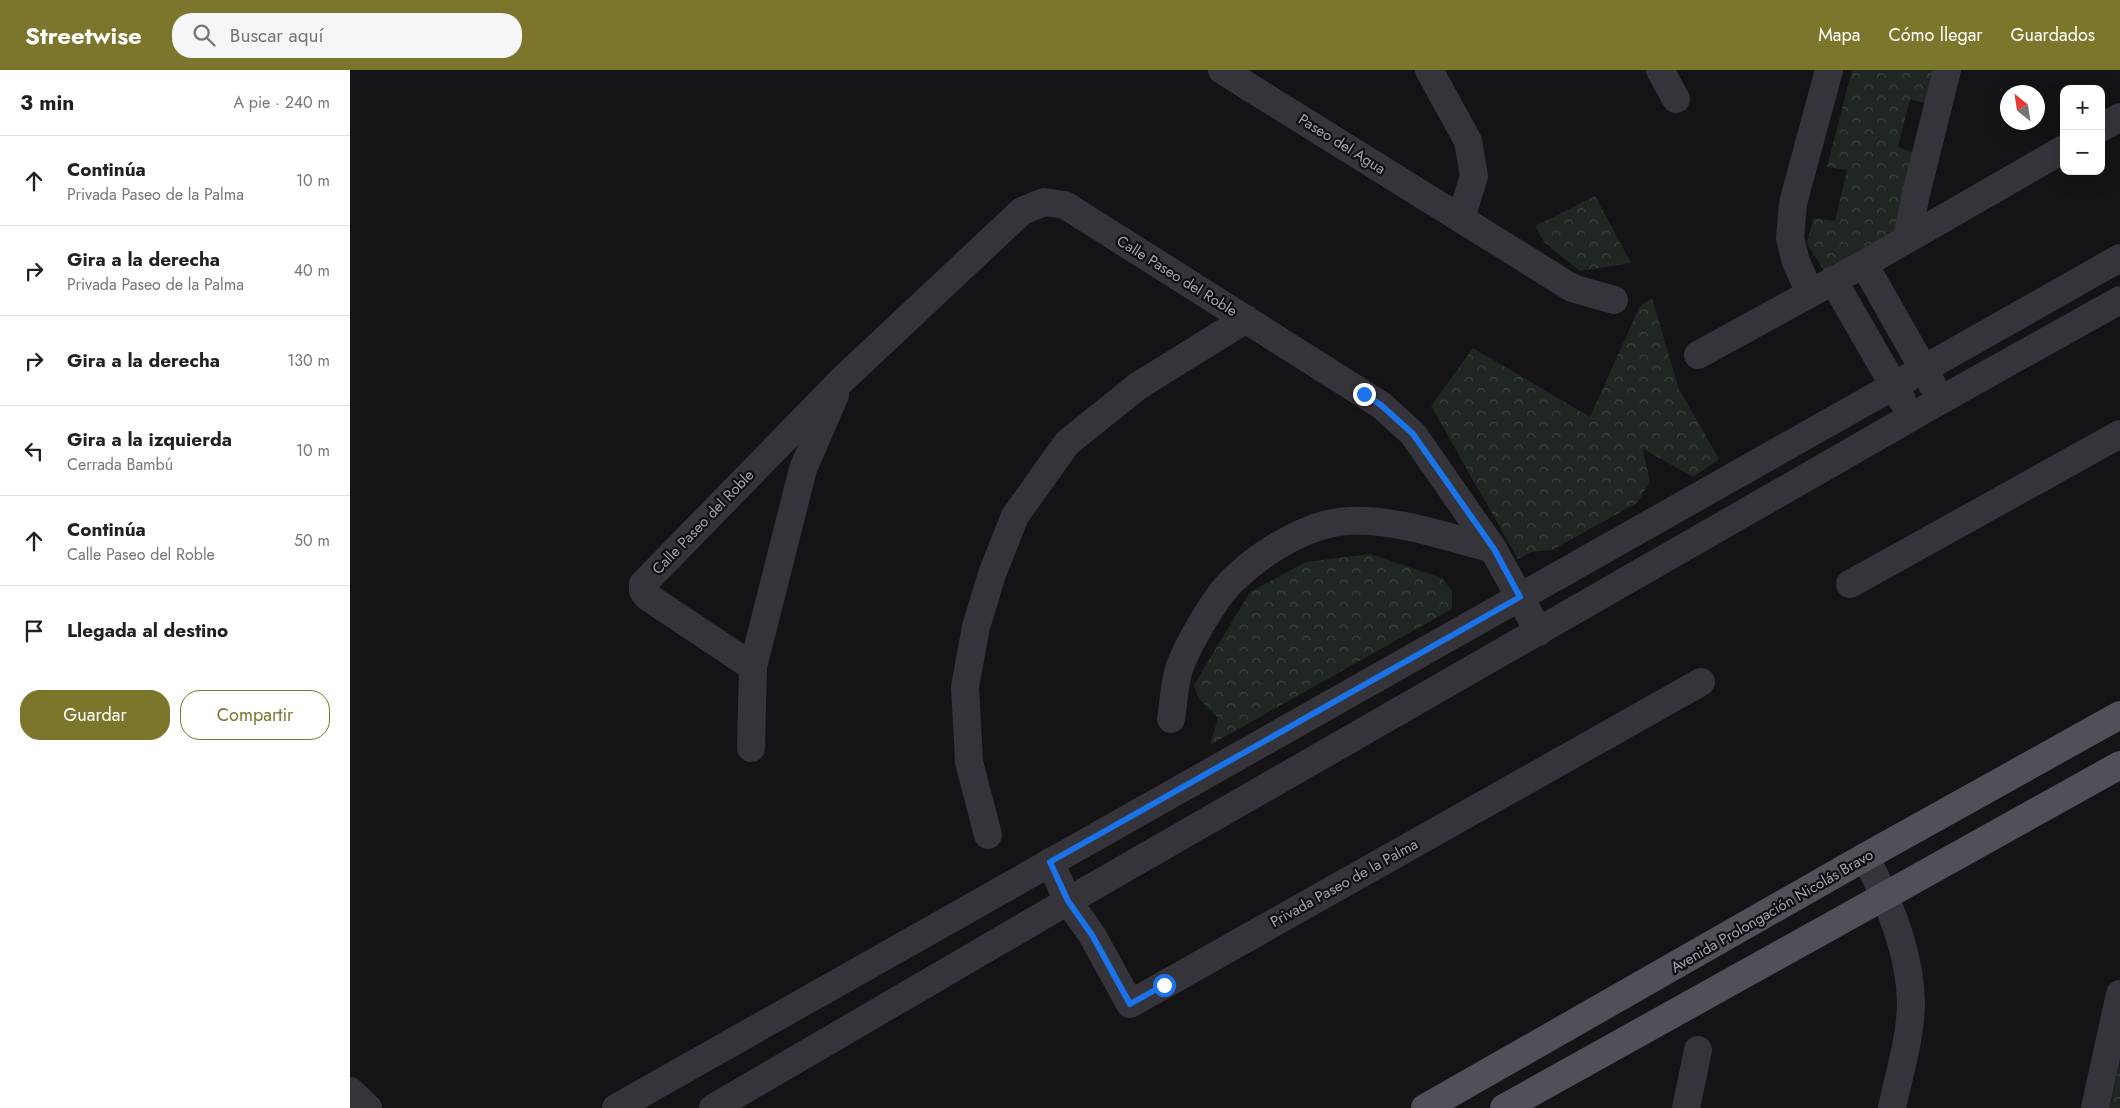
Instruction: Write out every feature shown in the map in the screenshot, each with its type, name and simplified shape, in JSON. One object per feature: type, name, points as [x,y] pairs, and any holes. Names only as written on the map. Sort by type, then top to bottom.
[{"type":"main road","name":"Avenida Prolongación Nicolás Bravo","points":[[1425,1108],[1865,857],[2120,715]]},
{"type":"main road","points":[[1504,1108],[2120,765]]},
{"type":"street","name":"Paseo del Agua","points":[[1222,70],[1572,288],[1614,300]]},
{"type":"street","points":[[1429,70],[1468,141],[1474,176],[1461,218]]},
{"type":"street","points":[[1660,70],[1676,99]]},
{"type":"street","points":[[1829,70],[1793,204],[1790,238],[1796,262],[1821,287],[1894,386],[1912,417]]},
{"type":"street","points":[[1908,238],[1916,194],[1947,70]]},
{"type":"street","points":[[2105,126],[2120,117]]},
{"type":"street","points":[[1698,354],[1864,264],[2060,151]]},
{"type":"street","name":"Calle Paseo del Roble","points":[[753,667],[648,597],[643,591],[643,584],[842,380],[1022,211],[1044,202],[1065,205],[1381,405],[1413,434],[1494,549],[1539,632]]},
{"type":"street","points":[[616,1108],[2120,258]]},
{"type":"street","points":[[1864,264],[1941,400]]},
{"type":"street","points":[[714,1108],[1068,901],[1941,400],[2120,300]]},
{"type":"street","points":[[988,835],[970,762],[966,687],[979,618],[992,574],[1016,516],[1067,442],[1138,386],[1246,319]]},
{"type":"street","name":"Calle Paseo del Roble","points":[[752,748],[753,667],[803,469],[842,380]]},
{"type":"street","points":[[1850,584],[2120,434]]},
{"type":"street","points":[[1171,719],[1180,667],[1202,621],[1232,580],[1270,550],[1292,538],[1306,531],[1347,521],[1381,522],[1494,549]]},
{"type":"street","name":"Privada Paseo de la Palma","points":[[1050,862],[1068,901],[1092,935],[1130,1004],[1701,682]]},
{"type":"street","points":[[1865,857],[1886,896],[1909,972],[1911,1004],[1907,1037],[1892,1108]]},
{"type":"street","points":[[2095,1108],[2120,994]]},
{"type":"street","points":[[1686,1108],[1698,1050]]},
{"type":"street","points":[[350,1091],[368,1108]]},
{"type":"green space","points":[[1852,70],[1938,70],[1929,104],[1910,99],[1898,147],[1917,154],[1899,231],[1825,272],[1807,244],[1813,218],[1835,221],[1847,170],[1827,167]]},
{"type":"green space","points":[[1595,196],[1631,263],[1580,271],[1544,242],[1535,226]]},
{"type":"green space","points":[[1652,298],[1679,389],[1719,459],[1693,477],[1643,449],[1650,482],[1637,503],[1552,550],[1532,552],[1518,559],[1431,406],[1473,348],[1590,417],[1640,306]]},
{"type":"green space","points":[[1370,554],[1442,578],[1452,591],[1452,609],[1210,745],[1218,718],[1199,699],[1194,685],[1250,592],[1306,562]]},
{"type":"green space","points":[[2120,1062],[2120,1108],[2110,1108]]},
{"type":"route","points":[[1164,985],[1130,1004],[1092,935],[1068,901],[1050,862],[1520,597],[1494,549],[1413,434],[1381,405],[1364,394]]}]
